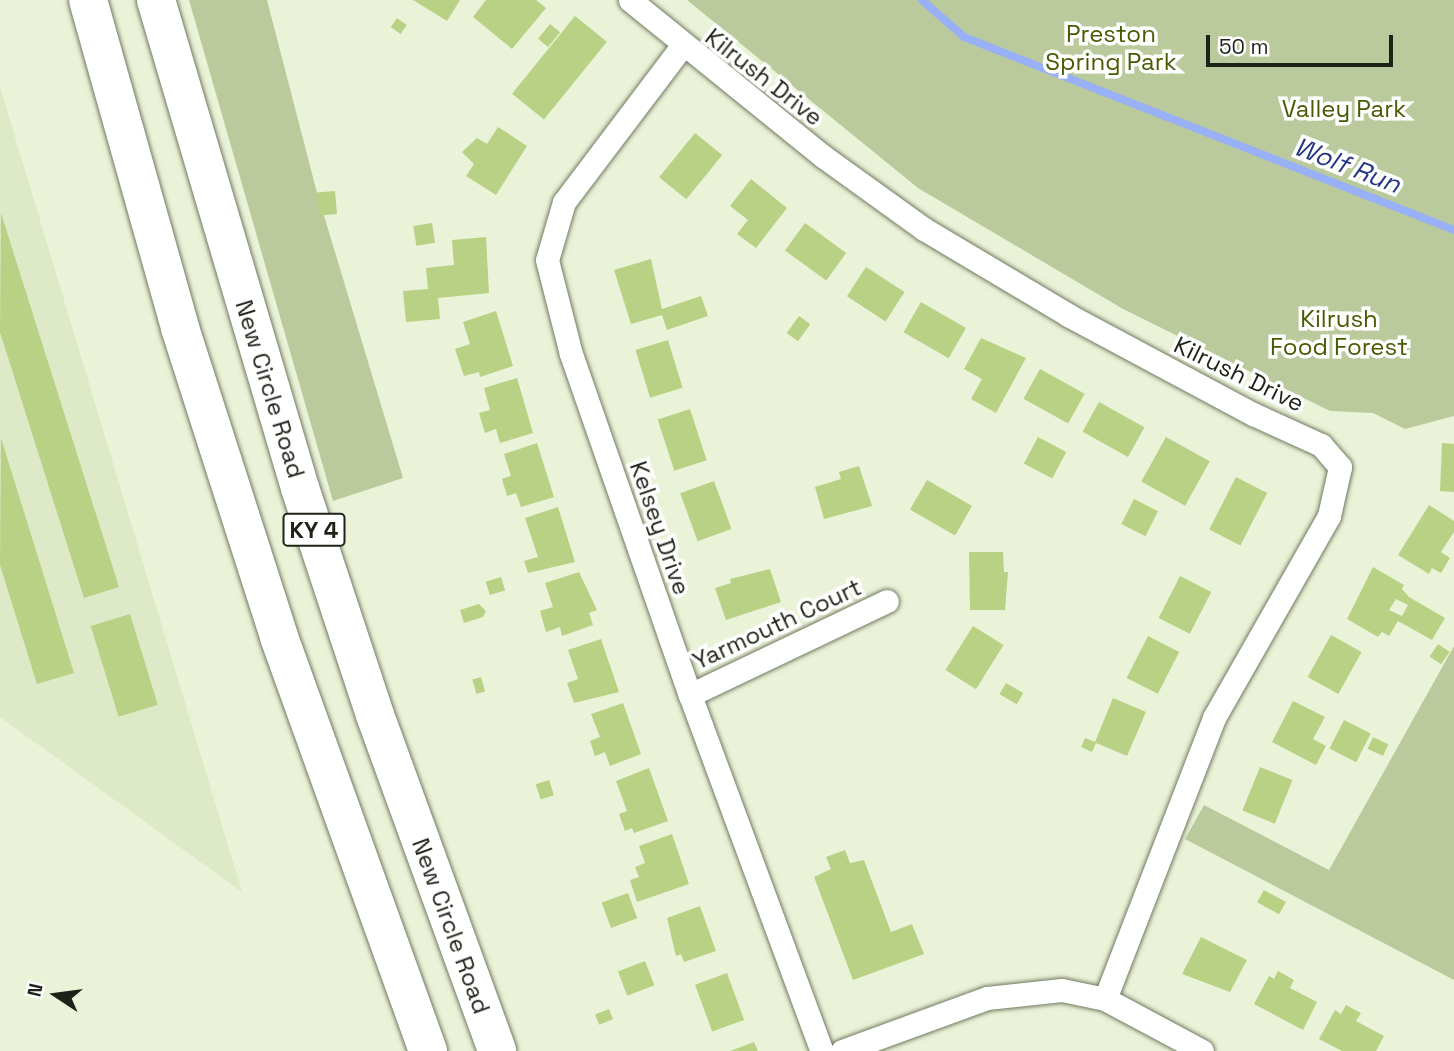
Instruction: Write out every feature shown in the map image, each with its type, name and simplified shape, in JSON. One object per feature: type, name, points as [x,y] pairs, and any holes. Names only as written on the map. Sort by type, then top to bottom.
[{"type":"highway","name":"KY 4","points":[[88,0],[180,328],[271,611],[428,1051]]},
{"type":"highway","name":"New Circle Road","points":[[156,0],[300,488],[375,715],[497,1051]]},
{"type":"street","name":"Kilrush Drive","points":[[630,0],[682,46],[924,229],[1093,328],[1253,414],[1321,444],[1340,467],[1337,499],[1329,516],[1214,718],[1104,999]]},
{"type":"street","name":"Kelsey Drive","points":[[682,46],[564,202],[547,260],[572,354],[690,695],[822,1051]]},
{"type":"street","name":"Yarmouth Court","points":[[690,695],[887,601]]},
{"type":"street","points":[[842,1051],[987,998],[1062,990],[1104,999],[1202,1051]]},
{"type":"shaded area","points":[[0,87],[242,892],[0,717]]},
{"type":"green space","points":[[189,0],[267,0],[316,189],[403,478],[333,501]]},
{"type":"green space","points":[[687,0],[1454,0],[1454,416],[1405,429],[1373,413],[1330,411],[1123,309],[918,188]]},
{"type":"green space","points":[[1454,646],[1454,980],[1185,839],[1204,805],[1329,870]]},
{"type":"building","points":[[413,0],[460,0],[447,21]]},
{"type":"building","points":[[486,0],[536,0],[546,8],[512,49],[473,17]]},
{"type":"building","points":[[575,16],[607,42],[544,120],[512,94]]},
{"type":"building","points":[[397,18],[407,25],[401,34],[391,27]]},
{"type":"building","points":[[550,24],[560,32],[548,47],[538,39]]},
{"type":"building","points":[[498,127],[527,146],[496,195],[466,176],[474,164],[462,152],[477,138],[487,144]]},
{"type":"building","points":[[695,133],[722,155],[686,199],[659,177]]},
{"type":"building","points":[[751,179],[787,208],[756,248],[737,234],[748,220],[730,206]]},
{"type":"building","points":[[335,191],[337,214],[319,215],[317,193]]},
{"type":"building","points":[[1,213],[119,587],[84,598],[0,332]]},
{"type":"building","points":[[432,223],[435,243],[416,246],[413,226]]},
{"type":"building","points":[[805,223],[846,253],[826,280],[785,251]]},
{"type":"building","points":[[486,237],[489,293],[438,298],[440,319],[406,322],[403,291],[428,289],[426,268],[454,265],[452,240]]},
{"type":"building","points":[[651,259],[662,309],[701,296],[708,316],[667,330],[662,315],[631,324],[614,270]]},
{"type":"building","points":[[866,267],[905,292],[886,321],[847,296]]},
{"type":"building","points":[[921,302],[966,328],[949,358],[904,332]]},
{"type":"building","points":[[496,311],[513,366],[480,377],[479,372],[464,376],[455,349],[470,344],[463,322]]},
{"type":"building","points":[[799,316],[810,324],[798,341],[787,333]]},
{"type":"building","points":[[981,338],[1026,358],[996,413],[971,399],[982,379],[964,369]]},
{"type":"building","points":[[668,340],[683,388],[650,398],[635,350]]},
{"type":"building","points":[[1040,369],[1085,394],[1068,423],[1024,399]]},
{"type":"building","points":[[517,378],[533,433],[500,443],[496,429],[485,433],[479,413],[490,410],[484,388]]},
{"type":"building","points":[[1099,402],[1144,427],[1128,457],[1083,432]]},
{"type":"building","points":[[690,409],[707,460],[674,471],[658,420]]},
{"type":"building","points":[[1038,437],[1066,452],[1052,479],[1024,463]]},
{"type":"building","points":[[1166,437],[1210,461],[1185,506],[1141,482]]},
{"type":"building","points":[[1,438],[74,673],[37,684],[0,565]]},
{"type":"building","points":[[537,443],[554,497],[521,507],[516,493],[507,496],[502,479],[511,476],[504,454]]},
{"type":"building","points":[[1442,443],[1454,444],[1454,492],[1440,491]]},
{"type":"building","points":[[859,466],[872,506],[824,519],[815,487],[841,479],[839,472]]},
{"type":"building","points":[[1236,477],[1267,493],[1240,545],[1209,530]]},
{"type":"building","points":[[927,480],[972,506],[955,535],[910,509]]},
{"type":"building","points":[[714,481],[731,529],[698,541],[680,493]]},
{"type":"building","points":[[1134,499],[1158,511],[1145,536],[1121,524]]},
{"type":"building","points":[[1429,505],[1454,521],[1454,532],[1441,552],[1450,558],[1441,573],[1432,568],[1429,574],[1398,555]]},
{"type":"building","points":[[558,507],[575,562],[528,573],[524,561],[538,557],[525,518]]},
{"type":"building","points":[[969,552],[1003,552],[1004,572],[1008,572],[1005,610],[970,610]]},
{"type":"building","points":[[1373,567],[1404,585],[1402,589],[1409,597],[1445,618],[1432,640],[1398,621],[1389,636],[1382,632],[1378,637],[1347,619]],"holes":[[[1396,599],[1408,605],[1402,616],[1389,610]]]},
{"type":"building","points":[[770,569],[781,602],[726,620],[715,588],[731,583],[730,579]]},
{"type":"building","points":[[579,572],[597,610],[589,613],[593,625],[562,636],[560,627],[546,632],[540,611],[553,607],[545,583]]},
{"type":"building","points":[[1180,576],[1211,592],[1190,634],[1159,618]]},
{"type":"building","points":[[501,577],[505,590],[490,595],[486,582]]},
{"type":"building","points":[[479,604],[486,611],[483,617],[464,623],[460,610]]},
{"type":"building","points":[[130,614],[158,705],[119,717],[91,626]]},
{"type":"building","points":[[973,626],[1004,645],[976,689],[945,670]]},
{"type":"building","points":[[1331,635],[1362,652],[1338,694],[1308,677]]},
{"type":"building","points":[[1148,636],[1179,652],[1158,694],[1127,678]]},
{"type":"building","points":[[601,639],[619,692],[574,703],[567,683],[578,679],[568,650]]},
{"type":"building","points":[[1438,644],[1450,652],[1441,664],[1430,656]]},
{"type":"building","points":[[481,677],[485,691],[476,694],[472,679]]},
{"type":"building","points":[[1006,683],[1023,693],[1017,704],[1000,694]]},
{"type":"building","points":[[1113,698],[1146,712],[1127,756],[1096,743],[1092,752],[1081,747],[1085,738],[1095,742]]},
{"type":"building","points":[[1293,701],[1325,717],[1313,739],[1326,746],[1316,765],[1272,742]]},
{"type":"building","points":[[623,703],[641,754],[610,766],[605,752],[595,756],[590,741],[600,737],[591,714]]},
{"type":"building","points":[[1344,720],[1371,734],[1356,762],[1329,749]]},
{"type":"building","points":[[1373,737],[1388,744],[1383,756],[1368,749]]},
{"type":"building","points":[[1260,767],[1292,780],[1275,824],[1242,811]]},
{"type":"building","points":[[649,768],[668,821],[634,833],[632,828],[625,831],[619,814],[627,811],[616,781]]},
{"type":"building","points":[[549,780],[554,795],[541,800],[536,784]]},
{"type":"building","points":[[672,834],[689,884],[637,902],[630,880],[639,877],[635,867],[645,863],[639,846]]},
{"type":"building","points":[[845,850],[850,863],[864,860],[891,932],[912,924],[924,954],[853,980],[814,877],[831,869],[826,857]]},
{"type":"building","points":[[1264,890],[1286,902],[1279,914],[1257,902]]},
{"type":"building","points":[[628,893],[637,918],[611,928],[602,903]]},
{"type":"building","points":[[700,906],[716,951],[684,962],[681,954],[676,956],[667,918]]},
{"type":"building","points":[[1201,937],[1247,960],[1230,992],[1182,974]]},
{"type":"building","points":[[645,961],[654,985],[627,996],[618,971]]},
{"type":"building","points":[[1278,971],[1294,980],[1290,988],[1317,1002],[1303,1030],[1254,1004],[1269,976],[1274,979]]},
{"type":"building","points":[[727,973],[744,1020],[712,1032],[695,985]]},
{"type":"building","points":[[1346,1005],[1361,1013],[1356,1021],[1384,1036],[1376,1051],[1342,1051],[1319,1039],[1335,1010],[1341,1014]]},
{"type":"building","points":[[609,1009],[613,1019],[599,1025],[595,1015]]},
{"type":"building","points":[[754,1042],[758,1051],[730,1051]]},
{"type":"waterway","name":"Wolf Run","points":[[922,0],[964,37],[1454,230]]},
{"type":"park label","name":"Preston Spring Park","points":[[1111,48]]},
{"type":"park label","name":"Valley Park","points":[[1344,109]]},
{"type":"park label","name":"Kilrush Food Forest","points":[[1339,333]]}]
